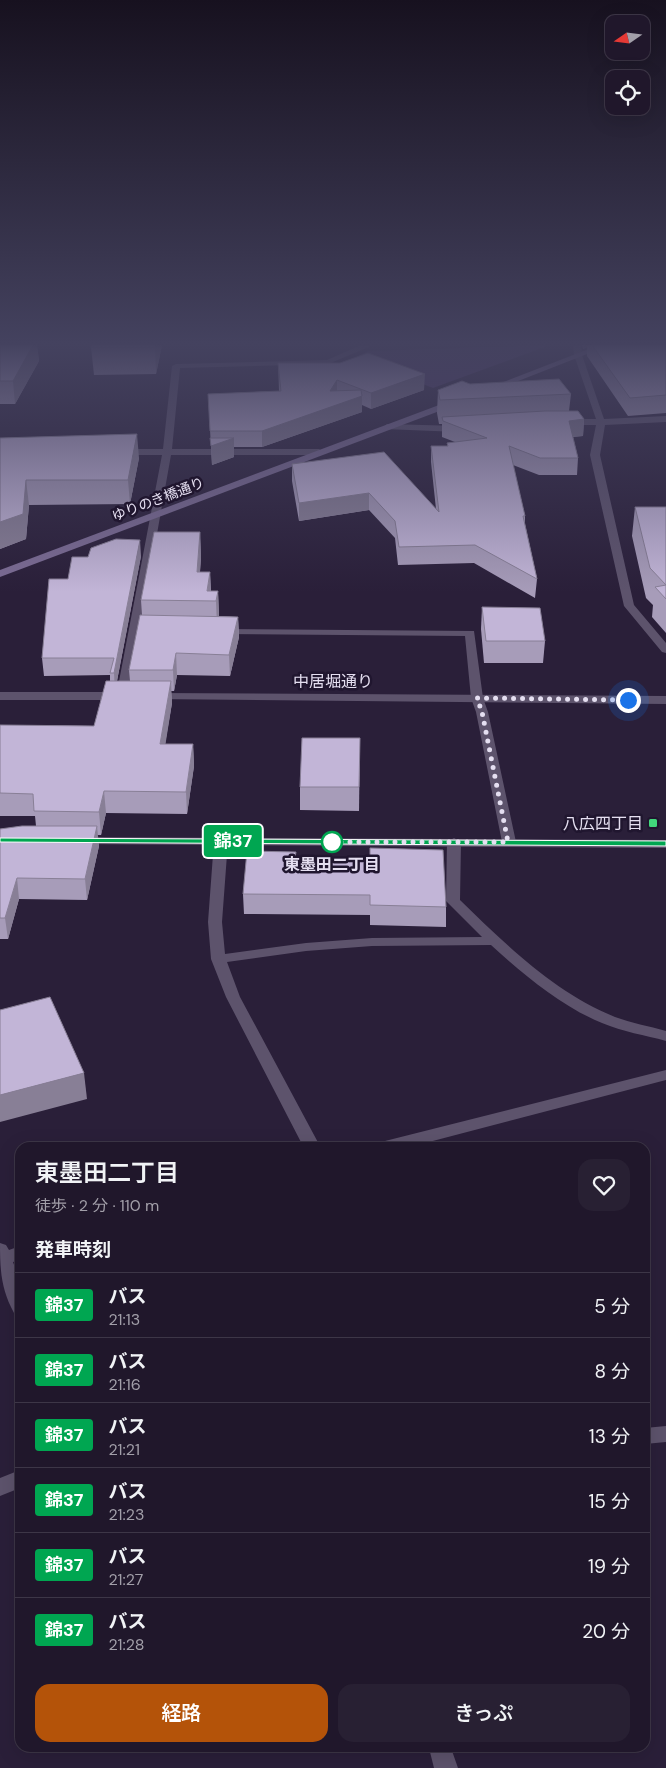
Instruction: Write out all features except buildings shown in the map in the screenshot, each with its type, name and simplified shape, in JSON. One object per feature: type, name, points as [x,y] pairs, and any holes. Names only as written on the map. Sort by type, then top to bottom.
[{"type":"main road","name":"ゆりのき橋通り","points":[[0,574],[386,428]]},
{"type":"street","points":[[132,697],[139,631],[170,428]]},
{"type":"street","points":[[398,428],[454,430],[472,428]]},
{"type":"street","points":[[600,428],[595,455],[629,606],[666,650]]},
{"type":"street","points":[[110,452],[320,452]]},
{"type":"street","points":[[204,632],[470,633],[477,698],[482,712],[508,842]]},
{"type":"street","name":"中居堀通り","points":[[0,696],[666,700]]},
{"type":"street","points":[[67,841],[666,844]]},
{"type":"street","points":[[221,841],[215,922],[218,959],[233,997],[310,1142]]},
{"type":"street","points":[[454,842],[453,901],[494,941],[538,977],[601,1017],[666,1036]]},
{"type":"street","points":[[218,959],[306,947],[372,942],[494,941]]},
{"type":"street","points":[[404,1142],[666,1074]]},
{"type":"street","points":[[8,1253],[15,1285]]},
{"type":"street","points":[[650,1436],[666,1434]]},
{"type":"street","points":[[0,1487],[15,1481]]},
{"type":"street","points":[[441,1752],[446,1768]]},
{"type":"bus line","name":"錦37","points":[[0,840],[666,844]]},
{"type":"place","name":"八広四丁目","points":[[653,823]]},
{"type":"place","name":"東墨田二丁目","points":[[332,842]]},
{"type":"route","points":[[332,842],[508,842],[482,712],[477,698],[628,700]]}]
